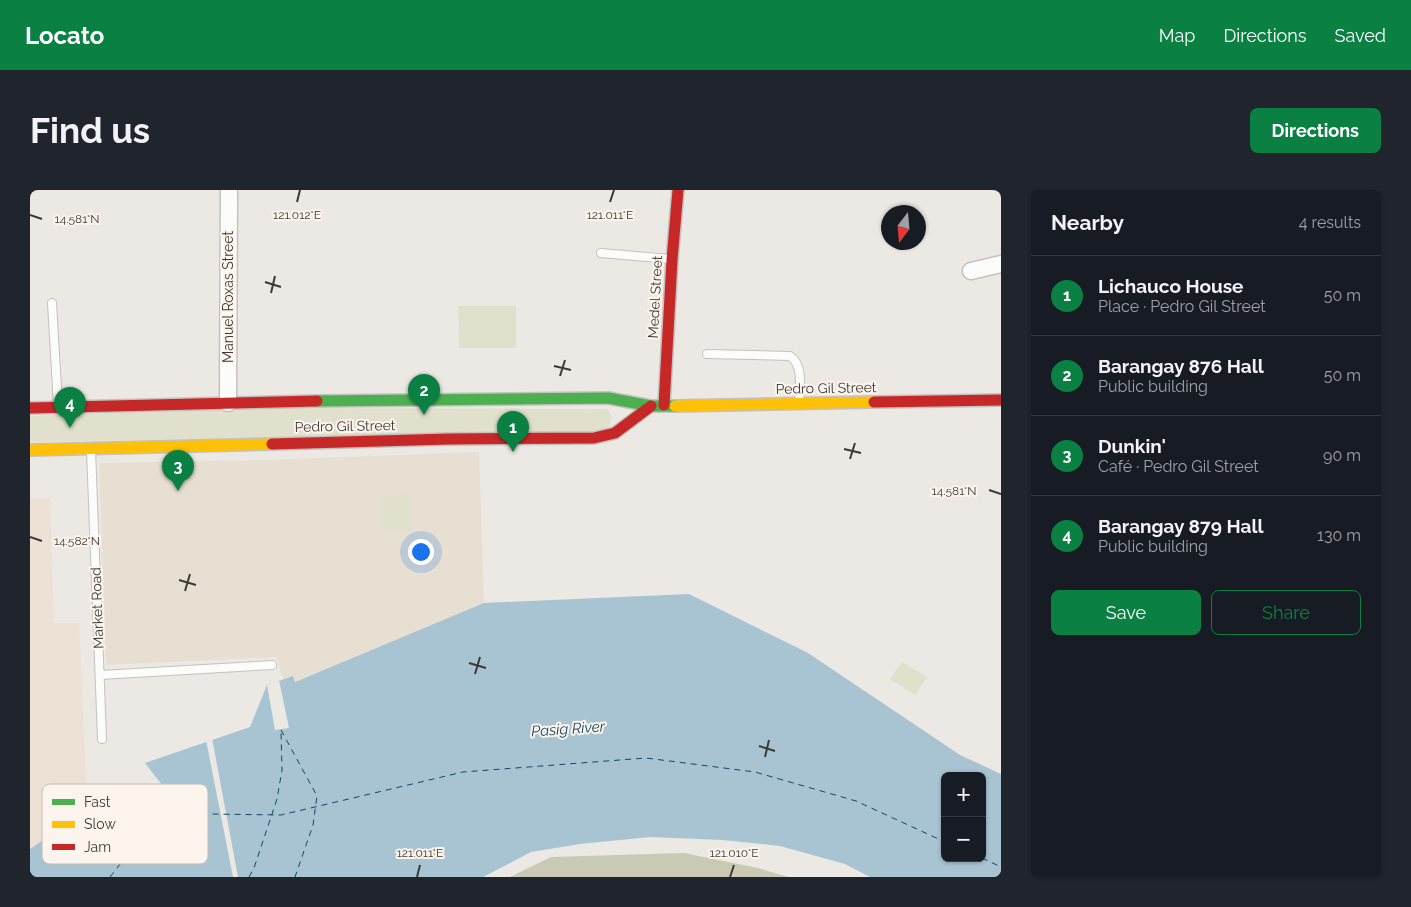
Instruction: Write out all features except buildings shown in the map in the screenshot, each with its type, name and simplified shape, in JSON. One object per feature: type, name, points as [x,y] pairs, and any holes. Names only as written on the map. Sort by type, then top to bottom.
[{"type":"main road","name":"Medel Street","points":[[664,405],[678,190]]},
{"type":"main road","name":"Pedro Gil Street","points":[[30,408],[358,400],[589,398],[608,398],[651,406],[1001,400]]},
{"type":"main road","name":"Pedro Gil Street","points":[[30,450],[449,439],[594,438],[615,433],[651,406]]},
{"type":"street","name":"Manuel Roxas Street","points":[[228,403],[229,190]]},
{"type":"street","points":[[971,271],[1001,264]]},
{"type":"lane","points":[[601,253],[672,260]]},
{"type":"lane","points":[[52,303],[58,407]]},
{"type":"lane","points":[[707,354],[790,356],[795,359],[798,365],[799,404]]},
{"type":"lane","name":"Market Road","points":[[91,448],[102,739]]},
{"type":"lane","points":[[100,675],[272,665]]},
{"type":"shaded area","points":[[479,452],[484,603],[294,682],[292,677],[283,679],[276,657],[106,665],[99,463],[265,460]]},
{"type":"shaded area","points":[[30,498],[50,498],[54,623],[79,623],[86,784],[42,784],[42,841],[30,849]]},
{"type":"green space","points":[[458,306],[516,306],[516,348],[459,348]]},
{"type":"green space","points":[[279,408],[608,409],[612,418],[609,426],[600,432],[30,442],[30,416]]},
{"type":"green space","points":[[412,495],[413,530],[382,530],[382,496]]},
{"type":"green space","points":[[902,662],[927,677],[915,695],[890,679]]},
{"type":"green space","points":[[684,853],[758,868],[788,877],[510,877],[551,857]]},
{"type":"water","name":"Pasig River","points":[[689,594],[808,653],[960,755],[1001,774],[1001,877],[870,877],[845,864],[780,846],[723,840],[650,837],[580,844],[531,852],[483,877],[30,877],[30,849],[42,841],[42,864],[208,864],[208,784],[144,784],[155,776],[145,763],[250,727],[267,685],[293,676],[295,682],[484,603]]},
{"type":"pier","points":[[279,680],[289,728],[275,730],[267,685]]},
{"type":"pier","points":[[212,738],[238,877],[233,877],[206,740]]},
{"type":"pier","points":[[155,776],[161,784],[144,784]]},
{"type":"ferry route","points":[[281,730],[317,796],[313,825],[295,877]]},
{"type":"ferry route","points":[[249,877],[254,868],[277,799],[282,770],[281,731]]},
{"type":"ferry route","points":[[208,814],[281,815],[463,772],[646,758],[755,772],[856,801],[941,840]]},
{"type":"ferry route","points":[[986,860],[1001,867]]},
{"type":"ferry route","points":[[110,877],[120,864]]},
{"type":"traffic: fast","points":[[317,401],[608,398],[651,406],[675,406]]},
{"type":"traffic: slow","points":[[675,406],[874,402]]},
{"type":"traffic: slow","points":[[30,450],[272,444]]},
{"type":"traffic: jam","points":[[664,405],[678,190]]},
{"type":"traffic: jam","points":[[874,402],[1001,400]]},
{"type":"traffic: jam","points":[[30,408],[317,401]]},
{"type":"traffic: jam","points":[[272,444],[449,439],[594,438],[615,433],[651,406]]},
{"type":"place","name":"Barangay 876 Hall","points":[[424,415]]},
{"type":"place","name":"Barangay 879 Hall","points":[[70,428]]},
{"type":"place","name":"Lichauco House","points":[[513,452]]},
{"type":"place","name":"Dunkin'","points":[[178,491]]}]
